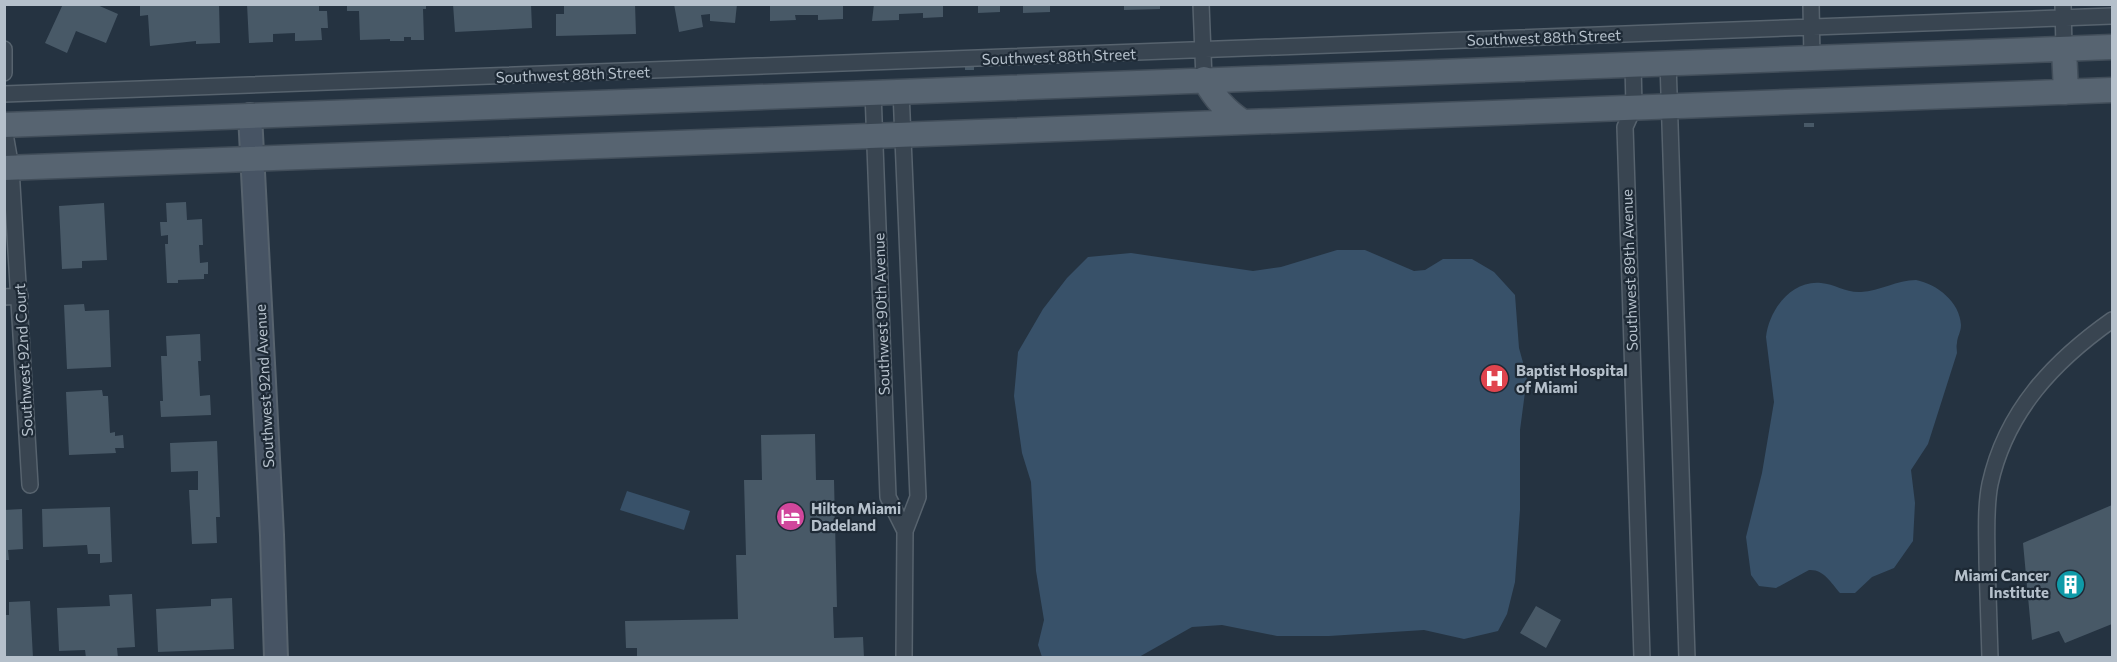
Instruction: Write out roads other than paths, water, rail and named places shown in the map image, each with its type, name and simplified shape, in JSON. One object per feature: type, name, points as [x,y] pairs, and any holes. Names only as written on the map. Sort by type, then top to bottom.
[{"type":"main road","name":"Southwest 88th Street","points":[[4,127],[250,115],[2112,47]]},
{"type":"main road","points":[[2064,49],[2066,92]]},
{"type":"main road","points":[[1204,79],[1214,98],[1226,111],[1243,122]]},
{"type":"main road","points":[[8,168],[2112,90]]},
{"type":"street","points":[[1201,4],[1204,79]]},
{"type":"street","points":[[1811,4],[1812,58]]},
{"type":"street","points":[[2063,11],[2064,49]]},
{"type":"street","name":"Southwest 88th Street","points":[[4,94],[1203,49],[1293,48],[1811,26],[2063,11],[2112,16]]},
{"type":"street","points":[[4,49],[4,73]]},
{"type":"street","points":[[1668,62],[1687,657]]},
{"type":"street","name":"Southwest 89th Avenue","points":[[1633,64],[1634,107],[1625,127],[1642,657]]},
{"type":"street","name":"Southwest 90th Avenue","points":[[901,91],[918,497],[905,531],[904,657]]},
{"type":"street","name":"Southwest 90th Avenue","points":[[873,92],[888,497],[905,531]]},
{"type":"street","name":"Southwest 92nd Avenue","points":[[250,115],[272,535],[276,657]]},
{"type":"street","name":"Southwest 92nd Court","points":[[4,127],[8,168],[12,296],[30,485]]},
{"type":"street","points":[[1990,657],[1987,523],[1990,486],[2001,447],[2013,423],[2049,372],[2081,342],[2112,320]]},
{"type":"water","points":[[1337,250],[1365,250],[1414,271],[1425,270],[1443,259],[1472,259],[1494,272],[1515,295],[1519,348],[1527,377],[1520,430],[1520,510],[1515,582],[1507,614],[1498,631],[1464,639],[1424,630],[1329,636],[1277,636],[1222,625],[1192,627],[1139,657],[1042,657],[1038,645],[1044,620],[1036,571],[1031,482],[1022,453],[1014,396],[1018,352],[1043,309],[1067,278],[1088,257],[1131,253],[1253,271],[1281,267]]},
{"type":"water","points":[[1916,280],[1932,285],[1946,295],[1957,309],[1961,325],[1957,353],[1928,444],[1911,470],[1915,503],[1913,541],[1894,568],[1872,577],[1855,593],[1840,593],[1827,577],[1814,570],[1809,570],[1776,588],[1759,586],[1751,575],[1746,537],[1762,473],[1774,402],[1766,337],[1777,307],[1791,292],[1810,283],[1821,283],[1861,292]]},
{"type":"water","points":[[627,491],[690,511],[684,530],[620,510]]},
{"type":"place","name":"Baptist Hospital of Miami","points":[[1495,379]]},
{"type":"place","name":"Hilton Miami Dadeland","points":[[790,517]]},
{"type":"place","name":"Miami Cancer Institute","points":[[2070,584]]}]
